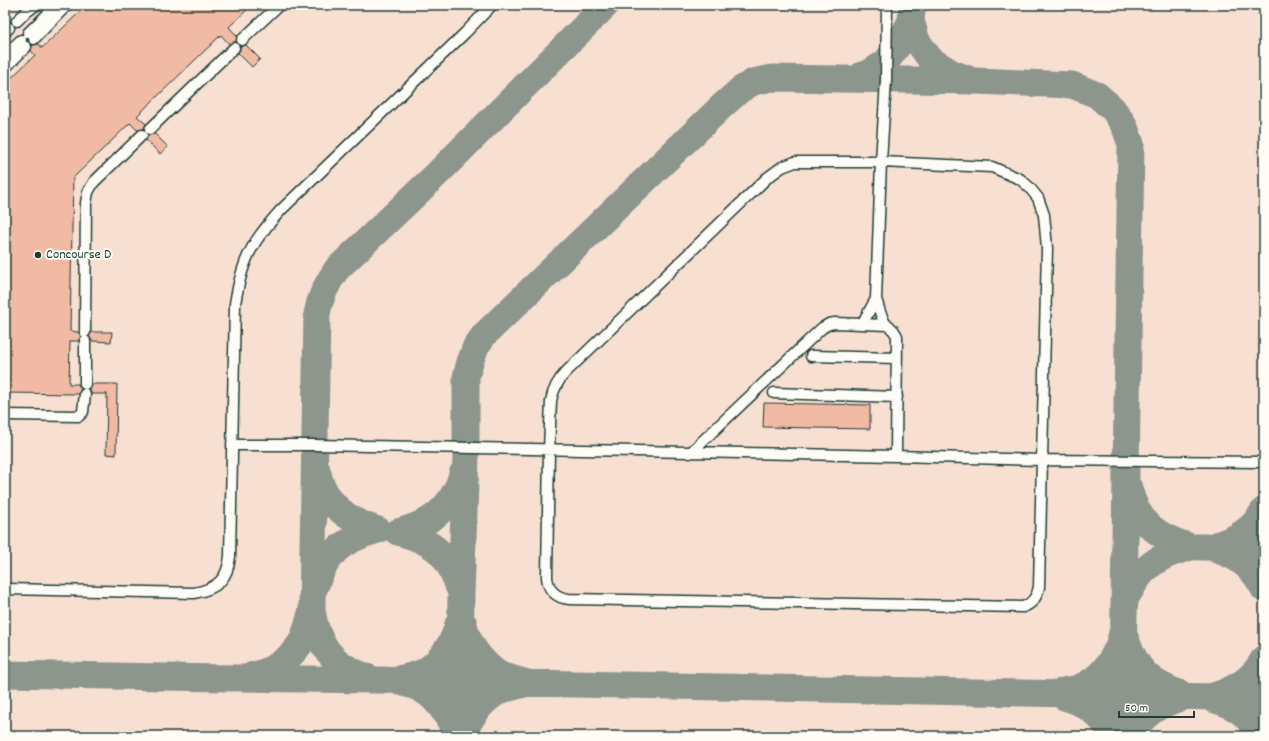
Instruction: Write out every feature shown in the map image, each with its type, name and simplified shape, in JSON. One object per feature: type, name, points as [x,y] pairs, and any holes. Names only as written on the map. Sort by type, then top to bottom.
[{"type":"lane","points":[[16,21],[27,9],[36,5]]},
{"type":"lane","points":[[57,5],[31,36],[67,5]]},
{"type":"lane","points":[[242,40],[279,5]]},
{"type":"lane","points":[[5,589],[194,593],[206,591],[214,587],[222,579],[229,564],[235,304],[245,262],[258,238],[280,211],[465,33],[492,5]]},
{"type":"lane","points":[[885,324],[876,299],[880,162],[886,80],[887,5]]},
{"type":"lane","points":[[5,55],[23,43],[5,68]]},
{"type":"lane","points":[[5,414],[79,416],[83,412],[85,389],[86,203],[88,192],[96,178],[234,48]]},
{"type":"lane","points":[[796,162],[880,162],[992,167],[1020,179],[1038,198],[1044,215],[1047,248],[1042,390],[1039,588],[1033,601],[1023,607],[563,598],[553,593],[547,583],[548,450],[552,395],[562,376],[767,178],[782,167],[796,162]]},
{"type":"lane","points":[[862,324],[876,299]]},
{"type":"lane","points":[[690,453],[822,328],[829,324],[835,323],[885,324],[891,326],[897,336],[896,456]]},
{"type":"lane","points":[[811,356],[897,358]]},
{"type":"lane","points":[[774,393],[897,397]]},
{"type":"lane","points":[[232,444],[1042,460],[1264,462]]},
{"type":"shaded area","points":[[5,5],[1264,5],[1264,736],[5,736]]},
{"type":"building","name":"Concourse D","points":[[87,5],[252,5],[229,27],[237,36],[236,42],[229,44],[221,35],[137,116],[146,124],[144,129],[137,130],[130,123],[73,178],[70,331],[78,332],[81,336],[78,341],[70,341],[69,384],[78,384],[81,389],[78,394],[5,393],[5,84],[35,55],[31,51],[32,45],[39,44],[42,48]]},
{"type":"building","points":[[246,45],[260,59],[252,67],[238,53],[240,46]]},
{"type":"building","points":[[155,134],[168,147],[160,154],[146,140],[148,135]]},
{"type":"building","points":[[92,332],[112,332],[111,342],[92,341],[89,336]]},
{"type":"building","points":[[92,384],[117,384],[116,455],[106,454],[107,394],[91,394],[89,389]]},
{"type":"building","points":[[764,403],[870,405],[870,429],[763,427]]},
{"type":"taxiway","points":[[367,677],[345,667],[328,652],[318,633],[314,622],[312,609],[318,307],[327,285],[337,269],[436,175],[606,5]]},
{"type":"taxiway","points":[[912,5],[911,21],[917,41],[931,60],[952,73],[968,79]]},
{"type":"taxiway","points":[[862,75],[869,73],[886,62],[897,47],[911,21],[912,11]]},
{"type":"taxiway","points":[[459,736],[461,594],[466,456],[466,377],[476,346],[485,334],[721,107],[740,90],[753,82],[772,78],[976,81],[1072,85],[1097,95],[1113,109],[1124,125],[1131,144],[1122,736]]},
{"type":"taxiway","points":[[317,470],[320,482],[325,492],[338,509],[356,521],[378,530]]},
{"type":"taxiway","points":[[459,588],[449,565],[438,550],[421,540],[398,532],[424,523],[439,512],[454,494],[462,474]]},
{"type":"taxiway","points":[[1129,488],[1137,511],[1151,527],[1159,533],[1191,547]]},
{"type":"taxiway","points":[[1215,545],[1230,540],[1243,533],[1255,523],[1264,510]]},
{"type":"taxiway","points":[[315,587],[325,565],[338,549],[345,543],[355,538],[378,530]]},
{"type":"taxiway","points":[[1173,546],[1264,549]]},
{"type":"taxiway","points":[[1063,691],[1078,688],[1087,684],[1102,672],[1114,656],[1124,624],[1126,598],[1139,576],[1158,560],[1174,552],[1191,547]]},
{"type":"taxiway","points":[[1217,550],[1232,556],[1245,564],[1255,575],[1264,589]]},
{"type":"taxiway","points":[[253,675],[267,671],[280,664],[296,650],[304,636],[312,609]]},
{"type":"taxiway","points":[[456,736],[450,721],[441,706],[429,694],[414,686],[392,680],[409,677],[431,667],[450,644],[458,624]]},
{"type":"taxiway","points":[[462,736],[477,710],[488,699],[507,688],[528,683],[504,676],[490,668],[475,651],[468,638],[464,624]]},
{"type":"taxiway","points":[[1125,637],[1134,658],[1145,673],[1160,685],[1181,694]]},
{"type":"taxiway","points":[[1213,696],[1236,687],[1243,682],[1255,672],[1264,658]]},
{"type":"taxiway","points":[[5,674],[1264,698]]},
{"type":"taxiway","points":[[1064,697],[1072,699],[1093,711],[1114,736]]},
{"type":"taxiway","points":[[1130,736],[1140,722],[1151,712],[1165,704],[1181,698]]},
{"type":"taxiway","points":[[1215,700],[1229,705],[1242,713],[1253,723],[1262,736]]},
{"type":"place","name":"Concourse D","points":[[38,255]]}]
